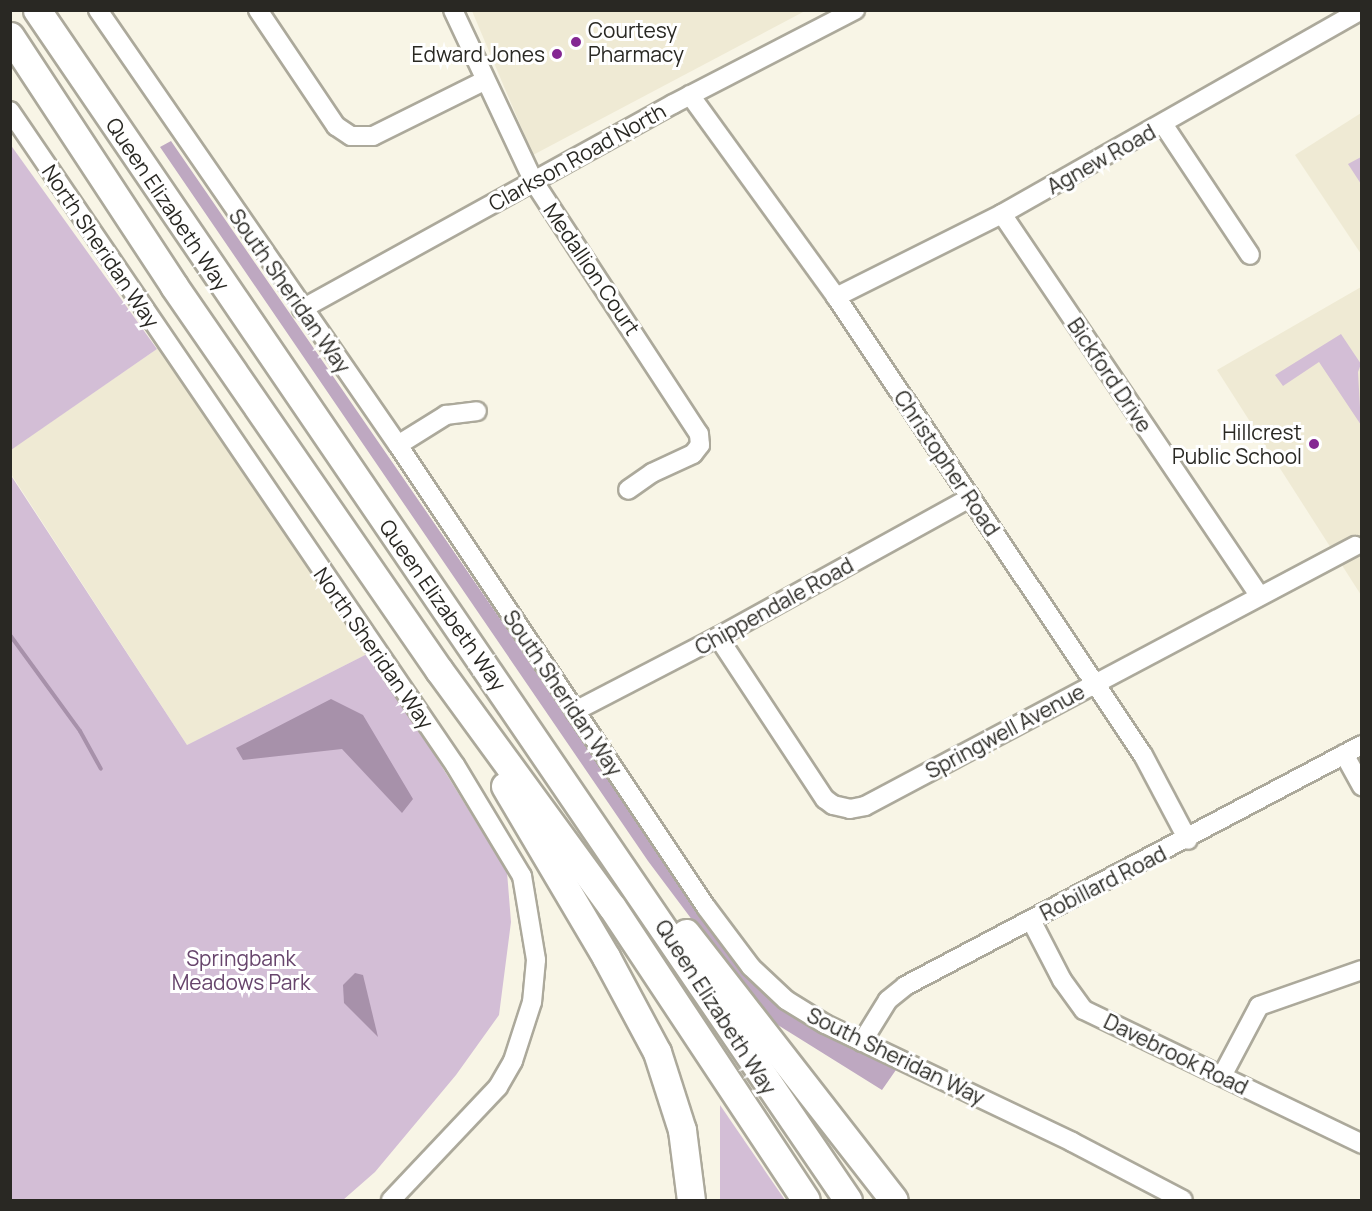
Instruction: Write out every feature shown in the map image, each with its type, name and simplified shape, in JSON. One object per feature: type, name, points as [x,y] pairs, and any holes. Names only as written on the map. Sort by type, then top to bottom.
[{"type":"highway","name":"Queen Elizabeth Way","points":[[37,10],[612,850],[848,1200]]},
{"type":"highway","name":"Queen Elizabeth Way","points":[[10,36],[174,286],[439,670],[612,907],[806,1200]]},
{"type":"highway","points":[[439,670],[606,957],[657,1052],[682,1130],[691,1200]]},
{"type":"highway","points":[[612,850],[637,870],[894,1200]]},
{"type":"street","name":"South Sheridan Way","points":[[99,10],[398,446],[706,907],[751,967],[803,1011],[862,1042],[1072,1142],[1183,1200]]},
{"type":"street","points":[[258,10],[336,126],[351,136],[373,136],[484,81]]},
{"type":"street","name":"Medallion Court","points":[[453,10],[484,81],[534,182],[699,434],[700,445],[693,454],[652,473],[628,490]]},
{"type":"street","name":"Clarkson Road North","points":[[302,309],[690,95],[855,10]]},
{"type":"street","name":"Agnew Road","points":[[836,297],[1002,214],[1361,10]]},
{"type":"street","name":"Christopher Road","points":[[690,95],[836,297],[1093,685],[1143,755],[1188,840]]},
{"type":"street","name":"North Sheridan Way","points":[[10,111],[455,765],[522,876],[536,960],[532,1002],[513,1061],[498,1087],[391,1200]]},
{"type":"street","points":[[1163,124],[1250,255]]},
{"type":"street","name":"Bickford Drive","points":[[1002,214],[1259,595]]},
{"type":"street","points":[[398,446],[446,415],[477,411]]},
{"type":"street","name":"Chippendale Road","points":[[575,711],[718,638],[970,498]]},
{"type":"street","name":"Springwell Avenue","points":[[718,638],[825,799],[850,809],[865,806],[1355,546]]},
{"type":"street","name":"Robillard Road","points":[[862,1042],[888,1000],[905,986],[1188,840],[1362,745]]},
{"type":"street","points":[[1344,754],[1362,786]]},
{"type":"street","name":"Davebrook Road","points":[[1031,920],[1062,980],[1084,1010],[1362,1144]]},
{"type":"street","points":[[1222,1076],[1259,1006],[1362,970]]},
{"type":"shaded area","points":[[472,11],[805,11],[533,155]]},
{"type":"shaded area","points":[[1361,113],[1361,254],[1295,155]]},
{"type":"shaded area","points":[[171,141],[731,954],[898,1067],[882,1090],[765,1017],[648,861],[160,147]]},
{"type":"shaded area","name":"Hillcrest Public School","points":[[1361,287],[1361,595],[1217,370]]},
{"type":"shaded area","points":[[163,340],[371,652],[187,745],[11,474],[10,450],[157,349]]},
{"type":"shaded area","points":[[331,699],[363,715],[413,799],[402,813],[342,749],[243,760],[236,748]]},
{"type":"shaded area","points":[[355,973],[363,975],[378,1037],[344,1003],[343,985]]},
{"type":"green space","points":[[10,144],[157,349],[11,450],[10,450]]},
{"type":"green space","points":[[1361,157],[1361,184],[1348,164]]},
{"type":"green space","points":[[1341,334],[1361,364],[1358,372],[1361,425],[1319,362],[1283,386],[1275,375]]},
{"type":"green space","name":"Springbank Meadows Park","points":[[10,474],[187,745],[371,652],[507,872],[511,922],[499,1015],[456,1075],[375,1172],[343,1200],[11,1200]]},
{"type":"green space","points":[[720,1105],[785,1200],[720,1200]]},
{"type":"waterway","points":[[10,635],[80,731],[101,769]]},
{"type":"place","name":"Courtesy Pharmacy","points":[[576,42]]},
{"type":"place","name":"Edward Jones","points":[[557,54]]},
{"type":"place","name":"Hillcrest Public School","points":[[1314,444]]}]
